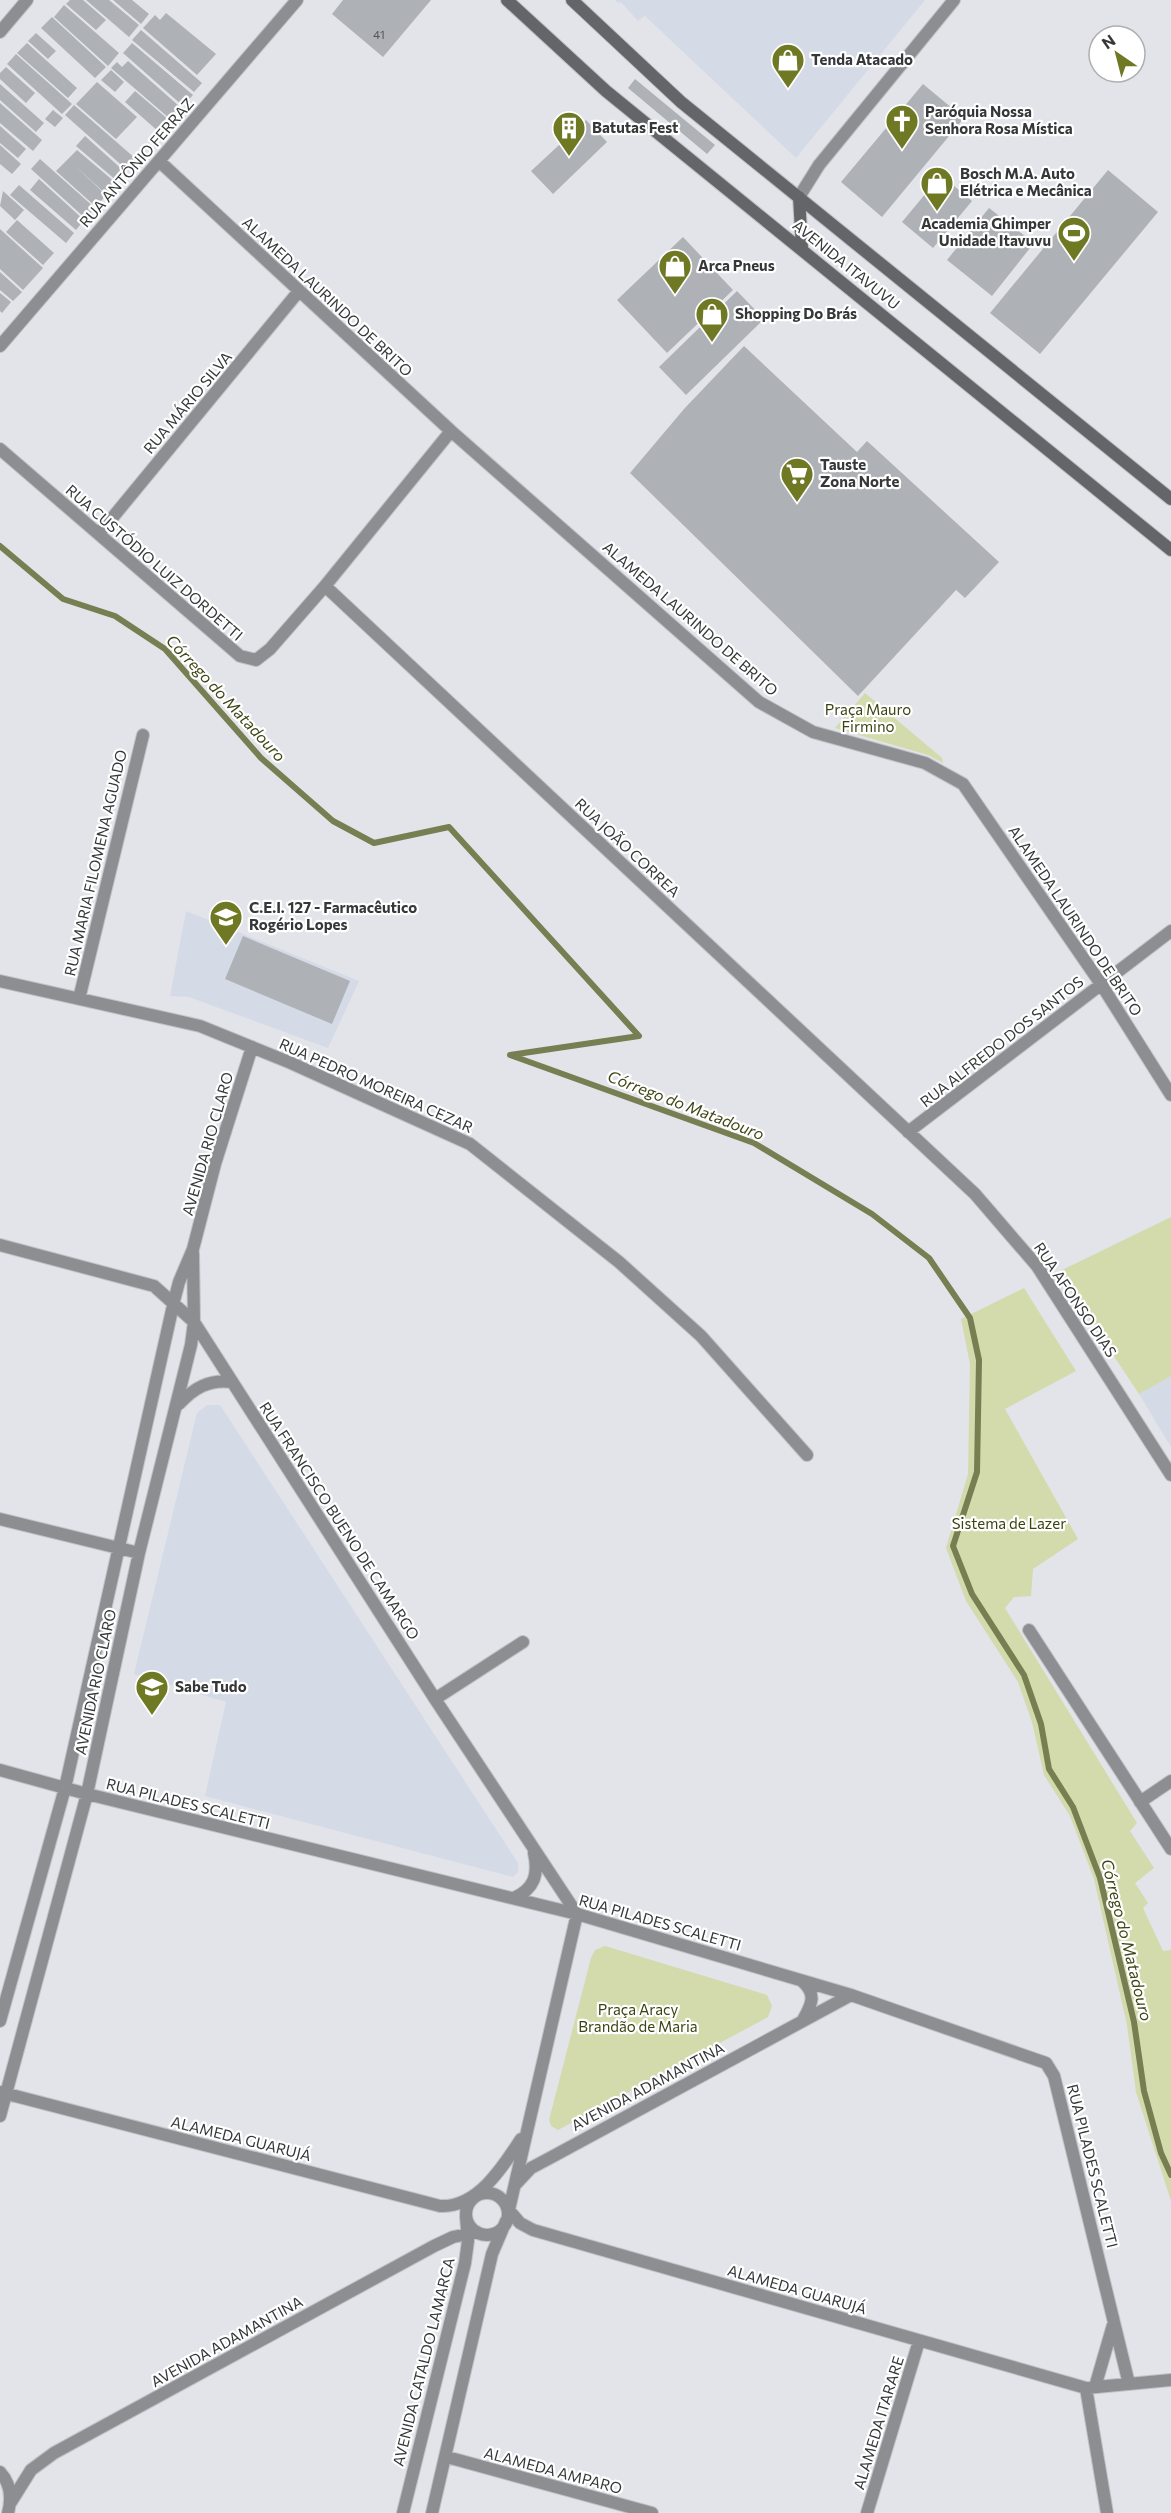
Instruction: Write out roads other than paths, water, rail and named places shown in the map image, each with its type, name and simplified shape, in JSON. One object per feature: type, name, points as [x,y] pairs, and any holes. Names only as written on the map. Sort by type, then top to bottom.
[{"type":"main road","name":"AVENIDA ITAVUVU","points":[[507,0],[606,91],[1171,549]]},
{"type":"main road","name":"AVENIDA ITAVUVU","points":[[572,0],[681,102],[1171,499]]},
{"type":"main road","points":[[799,197],[802,249]]},
{"type":"street","points":[[0,32],[27,0]]},
{"type":"street","name":"RUA ANTÔNIO FERRAZ","points":[[0,346],[297,0]]},
{"type":"street","points":[[799,197],[819,165],[954,0]]},
{"type":"street","name":"ALAMEDA LAURINDO DE BRITO","points":[[159,161],[451,431],[759,702],[813,732],[925,763],[963,784],[1101,984],[1171,1095]]},
{"type":"street","name":"RUA MÁRIO SILVA","points":[[99,534],[299,291]]},
{"type":"street","name":"RUA CUSTÓDIO LUIZ DORDETTI","points":[[0,449],[240,656],[256,660],[270,649],[325,586],[451,431]]},
{"type":"street","name":"RUA JOÃO CORREA","points":[[325,586],[908,1132]]},
{"type":"street","name":"RUA MARIA FILOMENA AGUADO","points":[[79,999],[142,735]]},
{"type":"street","name":"RUA ALFREDO DOS SANTOS","points":[[908,1132],[1171,931]]},
{"type":"street","name":"RUA PEDRO MOREIRA CEZAR","points":[[0,981],[200,1026],[470,1143],[619,1262],[701,1336],[807,1455]]},
{"type":"street","name":"AVENIDA RIO CLARO","points":[[0,2021],[65,1788],[116,1547],[179,1281],[193,1250],[215,1164],[252,1047]]},
{"type":"street","name":"RUA AFONSO DIAS","points":[[908,1132],[975,1194],[1037,1266],[1171,1475]]},
{"type":"street","name":"RUA FRANCISCO BUENO DE CAMARGO","points":[[0,1245],[154,1286],[174,1301],[194,1322],[435,1700],[577,1914]]},
{"type":"street","name":"AVENIDA RIO CLARO","points":[[0,2116],[3,2093],[87,1794],[139,1553],[177,1408],[194,1322],[193,1250]]},
{"type":"street","points":[[177,1408],[200,1386],[214,1381],[232,1382]]},
{"type":"street","points":[[0,1519],[139,1553]]},
{"type":"street","points":[[1029,1630],[1171,1849]]},
{"type":"street","points":[[435,1700],[522,1642]]},
{"type":"street","name":"RUA PILADES SCALETTI","points":[[0,1770],[87,1794],[577,1914],[851,1995],[1046,2063],[1054,2076],[1129,2384]]},
{"type":"street","points":[[1140,1802],[1171,1781]]},
{"type":"street","points":[[514,1898],[530,1889],[534,1881],[537,1865],[534,1849]]},
{"type":"street","points":[[432,2513],[447,2457],[492,2254],[514,2187],[577,1914]]},
{"type":"street","points":[[801,1980],[810,1988],[812,1995],[812,2005],[802,2021]]},
{"type":"street","name":"AVENIDA ADAMANTINA","points":[[514,2187],[531,2168],[851,1995]]},
{"type":"street","name":"ALAMEDA GUARUJÁ","points":[[3,2093],[440,2206],[453,2205],[474,2197]]},
{"type":"street","points":[[474,2197],[513,2152],[529,2122]]},
{"type":"street","points":[[474,2197],[480,2193],[493,2194],[507,2213]]},
{"type":"street","name":"AVENIDA CATALDO LAMARCA","points":[[403,2513],[462,2277],[472,2232],[466,2217],[466,2207],[474,2197]]},
{"type":"street","points":[[472,2232],[485,2235],[496,2232],[507,2213]]},
{"type":"street","name":"ALAMEDA GUARUJÁ","points":[[507,2213],[533,2230],[919,2341],[1090,2387]]},
{"type":"street","name":"AVENIDA ADAMANTINA","points":[[9,2508],[31,2470],[54,2453],[434,2246],[472,2232]]},
{"type":"street","name":"RUA PILADES SCALETTI","points":[[1090,2387],[1107,2352],[1114,2321]]},
{"type":"street","name":"ALAMEDA ITARARE","points":[[867,2513],[919,2341]]},
{"type":"street","points":[[1107,2513],[1090,2387],[1171,2380]]},
{"type":"street","name":"ALAMEDA AMPARO","points":[[447,2457],[652,2513]]},
{"type":"street","points":[[0,2472],[7,2481],[9,2508]]},
{"type":"waterway","name":"Córrego do Matadouro","points":[[0,546],[63,599],[115,616],[165,649],[261,758],[333,821],[374,843],[449,827],[639,1036],[510,1055],[754,1143],[872,1214],[929,1258],[970,1318],[979,1360],[977,1472],[953,1546],[972,1594],[1024,1675],[1041,1724],[1049,1769],[1073,1807],[1100,1878],[1134,2022],[1144,2091],[1161,2153],[1171,2175]]},
{"type":"place","name":"Tenda Atacado","points":[[788,89]]},
{"type":"place","name":"Paróquia Nossa Senhora Rosa Mística","points":[[902,150]]},
{"type":"place","name":"Batutas Fest","points":[[569,157]]},
{"type":"place","name":"Bosch M.A. Auto Elétrica e Mecânica","points":[[937,212]]},
{"type":"place","name":"Academia Ghimper Unidade Itavuvu","points":[[1074,262]]},
{"type":"place","name":"Arca Pneus","points":[[675,295]]},
{"type":"place","name":"Shopping Do Brás","points":[[712,343]]},
{"type":"place","name":"Tauste Zona Norte","points":[[797,503]]},
{"type":"place","name":"C.E.I. 127 - Farmacêutico Rogério Lopes","points":[[226,946]]},
{"type":"place","name":"Sabe Tudo","points":[[152,1716]]},
{"type":"park label","name":"Praça Mauro Firmino","points":[[868,718]]},
{"type":"park label","name":"Sistema de Lazer","points":[[1009,1524]]},
{"type":"park label","name":"Praça Aracy Brandão de Maria","points":[[638,2018]]}]
